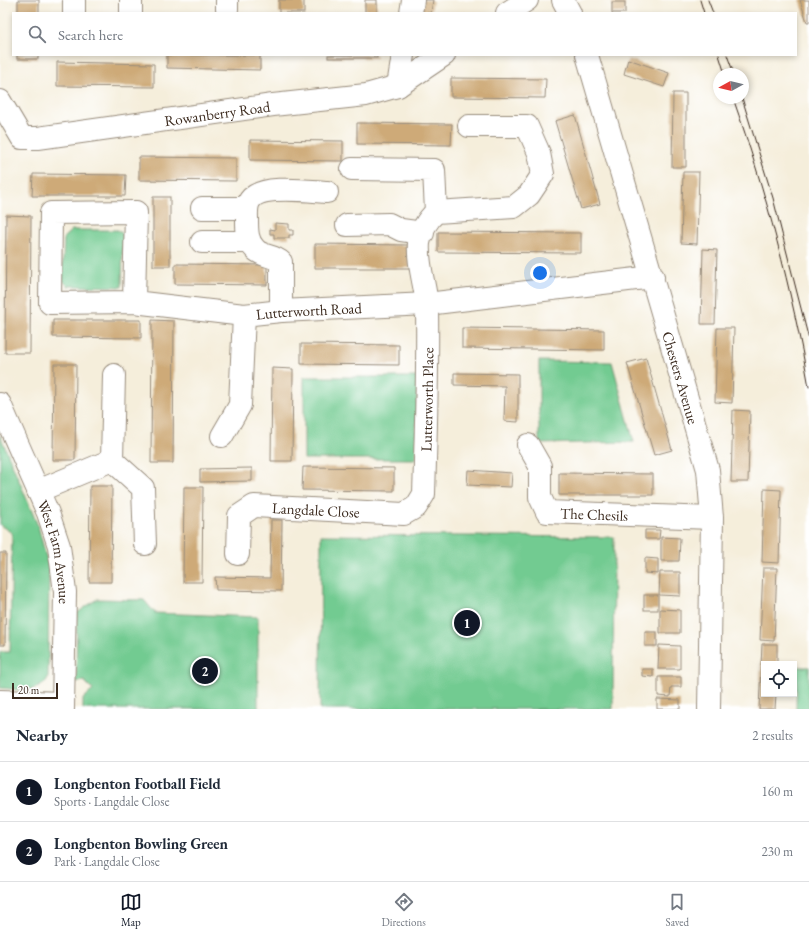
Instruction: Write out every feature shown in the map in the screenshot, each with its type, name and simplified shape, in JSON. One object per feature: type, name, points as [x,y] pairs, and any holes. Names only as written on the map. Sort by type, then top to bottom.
[{"type":"street","points":[[74,0],[74,12]]},
{"type":"street","points":[[131,0],[131,12]]},
{"type":"street","points":[[411,12],[413,0]]},
{"type":"street","points":[[509,12],[527,0]]},
{"type":"street","points":[[563,0],[569,12]]},
{"type":"street","points":[[398,86],[403,56]]},
{"type":"street","name":"Rowanberry Road","points":[[0,102],[22,138],[38,138],[273,105],[355,97],[398,86],[443,56]]},
{"type":"street","name":"Chesters Avenue","points":[[587,56],[704,455],[711,490],[712,518],[709,709]]},
{"type":"street","points":[[427,304],[420,264],[419,243],[426,222],[436,212],[514,207],[529,195],[543,174],[539,153],[527,126],[469,126]]},
{"type":"street","points":[[352,169],[434,170],[436,212]]},
{"type":"street","points":[[281,311],[281,262],[278,259],[255,250],[250,242],[247,234],[247,208],[250,200],[261,192],[327,192]]},
{"type":"street","points":[[202,208],[247,208]]},
{"type":"street","points":[[134,302],[136,212],[51,213],[50,303],[134,302],[244,315]]},
{"type":"street","points":[[347,225],[390,224],[401,230],[423,233]]},
{"type":"street","points":[[202,242],[250,242]]},
{"type":"street","name":"Lutterworth Road","points":[[222,436],[240,405],[244,315],[281,311],[427,304],[653,277]]},
{"type":"street","name":"Lutterworth Place","points":[[424,494],[428,371],[427,304]]},
{"type":"street","points":[[114,375],[112,460],[143,488],[145,544]]},
{"type":"street","name":"West Farm Avenue","points":[[0,404],[55,531],[63,570],[65,592],[63,706]]},
{"type":"street","name":"The Chesils","points":[[528,445],[540,466],[540,497],[547,512],[712,518]]},
{"type":"street","points":[[38,491],[112,460]]},
{"type":"street","name":"Langdale Close","points":[[238,554],[240,516],[254,506],[404,514],[416,507],[424,494]]},
{"type":"street","points":[[0,701],[63,706]]},
{"type":"green space","points":[[72,230],[118,230],[123,234],[122,287],[68,286],[62,280],[64,237]]},
{"type":"green space","points":[[539,361],[612,362],[634,442],[539,444]]},
{"type":"green space","points":[[304,377],[417,377],[416,459],[304,459]]},
{"type":"green space","points":[[0,435],[38,526],[49,568],[48,678],[39,687],[27,690],[0,688],[0,652],[10,652],[12,533],[0,525]]},
{"type":"green space","points":[[321,535],[614,537],[613,709],[320,709]]},
{"type":"green space","points":[[97,599],[144,600],[155,613],[258,617],[258,709],[83,709],[83,699],[93,690],[84,681],[76,682],[77,613]]},
{"type":"green space","points":[[797,667],[809,667],[809,709],[796,709]]},
{"type":"building","points":[[18,0],[39,0],[39,12],[18,12]]},
{"type":"building","points":[[279,0],[304,0],[304,12],[279,12]]},
{"type":"building","points":[[365,0],[377,0],[377,12],[365,12]]},
{"type":"building","points":[[422,0],[433,0],[431,12],[419,12]]},
{"type":"building","points":[[800,0],[809,0],[809,22],[807,22]]},
{"type":"building","points":[[612,2],[625,2],[625,12],[612,12]]},
{"type":"building","points":[[17,56],[38,56],[38,59],[17,59]]},
{"type":"building","points":[[167,56],[260,56],[260,70],[167,68]]},
{"type":"building","points":[[328,56],[377,56],[377,58],[328,58]]},
{"type":"building","points":[[628,59],[669,73],[664,87],[624,74]]},
{"type":"building","points":[[57,62],[154,64],[154,87],[57,86]]},
{"type":"building","points":[[451,78],[546,79],[545,98],[451,97]]},
{"type":"building","points":[[673,93],[686,93],[686,167],[672,167]]},
{"type":"building","points":[[575,115],[600,204],[581,209],[555,121]]},
{"type":"building","points":[[357,123],[452,124],[451,145],[357,144]]},
{"type":"building","points":[[250,140],[343,141],[343,161],[250,160]]},
{"type":"building","points":[[139,157],[236,158],[236,181],[139,180]]},
{"type":"building","points":[[683,172],[699,172],[697,244],[681,243]]},
{"type":"building","points":[[33,174],[126,175],[125,196],[32,196]]},
{"type":"building","points":[[153,197],[170,197],[170,266],[153,266]]},
{"type":"building","points":[[6,215],[31,216],[30,353],[5,353]]},
{"type":"building","points":[[275,223],[289,224],[289,230],[293,230],[293,235],[289,235],[289,238],[274,238],[274,234],[270,234],[270,229],[275,230]]},
{"type":"building","points":[[438,232],[581,233],[581,253],[438,252]]},
{"type":"building","points":[[315,244],[411,245],[410,268],[315,268]]},
{"type":"building","points":[[703,249],[717,250],[715,324],[701,324]]},
{"type":"building","points":[[175,264],[267,265],[267,285],[175,284]]},
{"type":"building","points":[[53,320],[141,320],[141,338],[53,337]]},
{"type":"building","points":[[152,320],[174,321],[173,463],[151,463]]},
{"type":"building","points":[[462,328],[604,330],[604,350],[462,348]]},
{"type":"building","points":[[717,328],[734,328],[732,403],[715,402]]},
{"type":"building","points":[[301,344],[399,345],[399,365],[301,364]]},
{"type":"building","points":[[646,358],[672,450],[654,455],[627,363]]},
{"type":"building","points":[[54,364],[76,364],[75,460],[53,460]]},
{"type":"building","points":[[272,368],[293,369],[292,461],[271,461]]},
{"type":"building","points":[[454,373],[518,374],[518,422],[504,421],[505,386],[454,385]]},
{"type":"building","points":[[733,410],[750,411],[748,482],[731,482]]},
{"type":"building","points":[[303,467],[394,468],[394,491],[302,490]]},
{"type":"building","points":[[252,468],[252,481],[200,482],[200,469]]},
{"type":"building","points":[[468,470],[512,473],[511,487],[467,485]]},
{"type":"building","points":[[559,473],[653,474],[653,495],[559,495]]},
{"type":"building","points":[[90,486],[112,486],[111,582],[89,582]]},
{"type":"building","points":[[184,487],[203,487],[202,582],[183,582]]},
{"type":"building","points":[[764,489],[781,490],[779,563],[762,562]]},
{"type":"building","points":[[271,520],[282,520],[281,591],[216,590],[215,577],[270,578]]},
{"type":"building","points":[[645,530],[660,530],[659,539],[645,539]]},
{"type":"building","points":[[661,537],[680,538],[679,561],[661,561]]},
{"type":"building","points":[[0,553],[6,553],[5,645],[0,645]]},
{"type":"building","points":[[645,558],[658,559],[658,574],[645,573]]},
{"type":"building","points":[[763,568],[777,568],[774,641],[760,640]]},
{"type":"building","points":[[660,572],[680,572],[680,596],[659,595]]},
{"type":"building","points":[[644,595],[658,595],[658,610],[644,610]]},
{"type":"building","points":[[660,609],[680,610],[680,633],[660,633]]},
{"type":"building","points":[[645,632],[657,632],[657,646],[645,646]]},
{"type":"building","points":[[762,644],[777,644],[777,661],[761,661]]},
{"type":"building","points":[[659,645],[680,646],[680,669],[658,669]]},
{"type":"building","points":[[761,666],[761,697],[776,697],[775,709],[759,709]]},
{"type":"building","points":[[642,669],[653,669],[653,677],[642,676]]},
{"type":"building","points":[[658,677],[681,677],[681,687],[671,687],[670,697],[658,696]]},
{"type":"building","points":[[657,699],[680,700],[680,709],[657,709]]},
{"type":"tram line","points":[[700,0],[704,12]]},
{"type":"tram line","points":[[708,0],[713,12]]},
{"type":"tram line","points":[[719,56],[723,68]]},
{"type":"tram line","points":[[727,56],[732,68]]},
{"type":"tram line","points":[[735,104],[777,241],[795,314],[809,387]]},
{"type":"tram line","points":[[744,104],[773,198],[809,340]]},
{"type":"place","name":"Longbenton Football Field","points":[[467,623]]},
{"type":"place","name":"Longbenton Bowling Green","points":[[205,671]]}]
